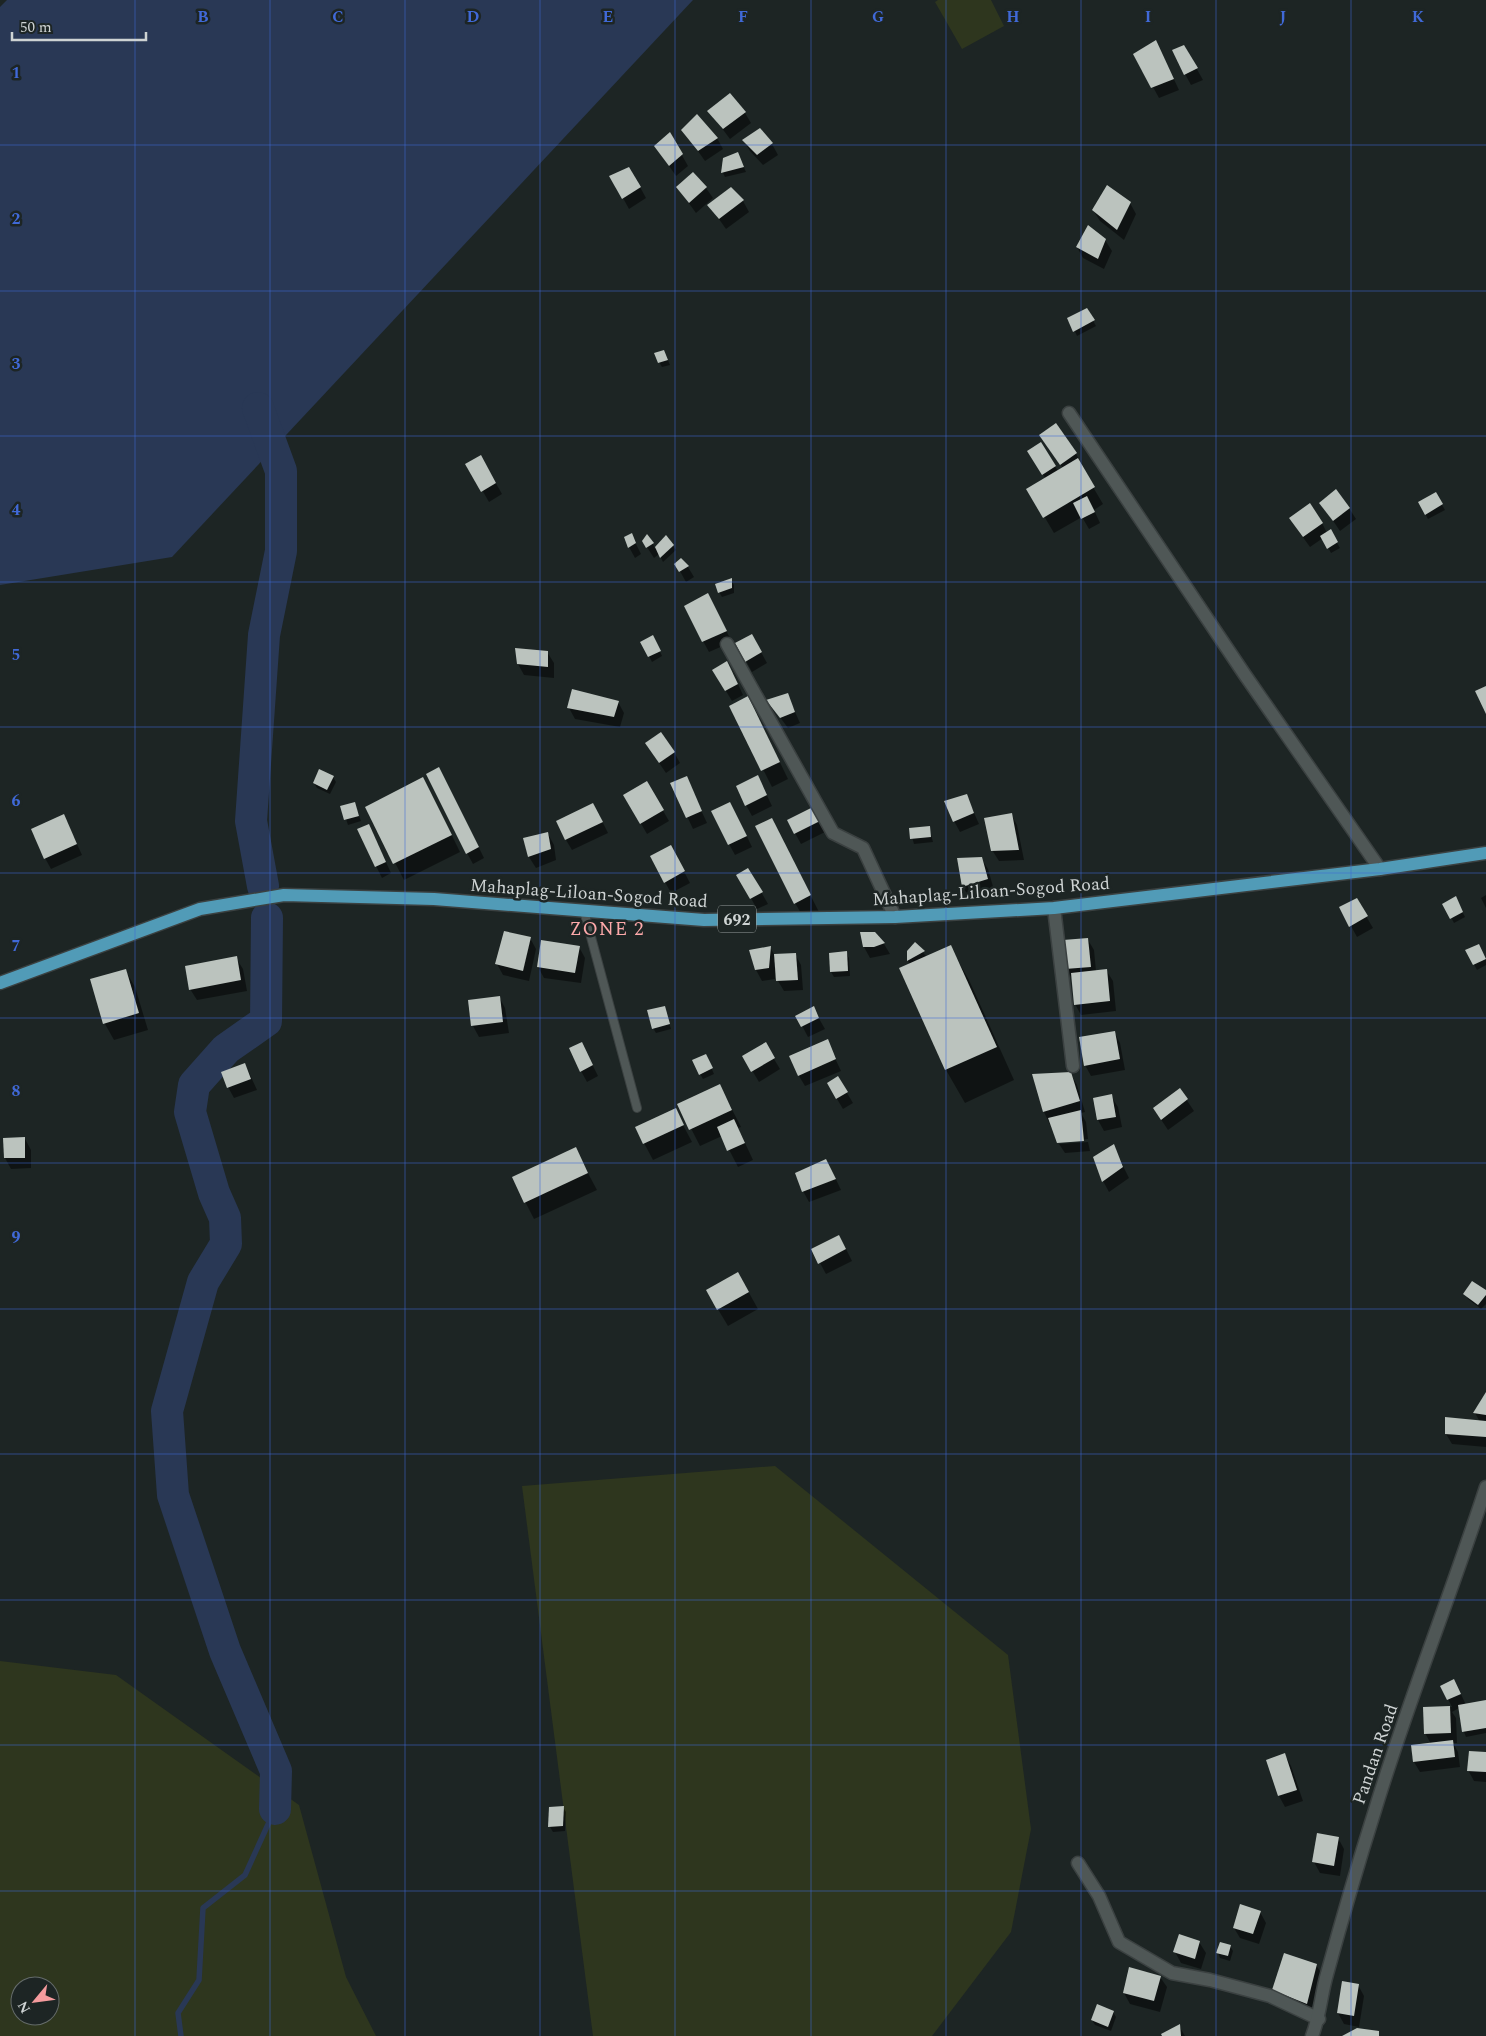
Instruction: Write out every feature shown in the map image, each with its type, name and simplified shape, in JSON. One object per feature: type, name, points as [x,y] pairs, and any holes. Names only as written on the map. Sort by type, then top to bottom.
[{"type":"main road","name":"Mahaplag-Liloan-Sogod Road","points":[[0,984],[200,909],[284,895],[434,899],[704,920],[895,917],[1054,908],[1380,869],[1486,853]]},
{"type":"street","points":[[1069,413],[1245,675],[1380,869]]},
{"type":"street","points":[[727,644],[833,833],[863,848],[895,917]]},
{"type":"street","points":[[1054,908],[1072,1066]]},
{"type":"street","name":"Pandan Road","points":[[1312,2036],[1319,2019],[1325,1982],[1382,1787],[1484,1502],[1486,1487]]},
{"type":"street","points":[[1078,1863],[1099,1896],[1119,1942],[1172,1973],[1210,1980],[1270,1996],[1319,2019]]},
{"type":"lane","points":[[584,911],[637,1108]]},
{"type":"green space","points":[[938,0],[991,0],[1004,26],[962,49],[935,2]]},
{"type":"green space","points":[[775,1466],[1008,1655],[1031,1829],[1011,1932],[932,2036],[593,2036],[522,1486]]},
{"type":"green space","points":[[0,1661],[116,1675],[299,1805],[346,1977],[376,2036],[0,2036]]},
{"type":"water","points":[[7,0],[693,0],[172,557],[0,585],[0,7]]},
{"type":"building","points":[[1156,40],[1174,79],[1151,88],[1133,54]]},
{"type":"building","points":[[1184,45],[1198,68],[1184,75],[1172,50]]},
{"type":"building","points":[[730,93],[746,112],[723,129],[707,111]]},
{"type":"building","points":[[697,114],[718,138],[698,151],[681,130]]},
{"type":"building","points":[[760,128],[773,143],[757,155],[742,140]]},
{"type":"building","points":[[670,132],[683,154],[669,166],[654,146]]},
{"type":"building","points":[[738,152],[744,167],[721,173],[723,158]]},
{"type":"building","points":[[629,167],[641,187],[622,199],[609,176]]},
{"type":"building","points":[[693,172],[707,187],[689,203],[676,187]]},
{"type":"building","points":[[1107,185],[1131,202],[1117,230],[1092,210]]},
{"type":"building","points":[[731,187],[744,200],[719,219],[707,205]]},
{"type":"building","points":[[1088,225],[1106,239],[1098,259],[1076,247]]},
{"type":"building","points":[[1087,308],[1095,320],[1073,332],[1067,318]]},
{"type":"building","points":[[664,350],[668,360],[658,363],[654,353]]},
{"type":"building","points":[[1056,423],[1077,453],[1060,465],[1039,435]]},
{"type":"building","points":[[1041,442],[1056,466],[1042,475],[1027,451]]},
{"type":"building","points":[[481,455],[496,483],[481,492],[465,464]]},
{"type":"building","points":[[1078,458],[1095,487],[1043,518],[1026,489]]},
{"type":"building","points":[[1336,489],[1350,508],[1333,521],[1319,503]]},
{"type":"building","points":[[1436,492],[1443,504],[1425,515],[1418,502]]},
{"type":"building","points":[[1087,496],[1095,512],[1081,519],[1073,503]]},
{"type":"building","points":[[1310,503],[1323,523],[1303,537],[1289,518]]},
{"type":"building","points":[[1331,529],[1338,542],[1327,549],[1320,536]]},
{"type":"building","points":[[632,533],[636,543],[628,548],[624,537]]},
{"type":"building","points":[[647,534],[654,543],[646,548],[642,541]]},
{"type":"building","points":[[666,535],[674,545],[660,558],[655,547]]},
{"type":"building","points":[[681,558],[689,566],[679,572],[674,564]]},
{"type":"building","points":[[732,578],[732,588],[718,593],[715,584]]},
{"type":"building","points":[[708,593],[727,631],[702,642],[684,606]]},
{"type":"building","points":[[752,634],[762,652],[745,662],[735,643]]},
{"type":"building","points":[[653,635],[661,651],[648,657],[640,642]]},
{"type":"building","points":[[515,648],[548,651],[548,667],[517,664]]},
{"type":"building","points":[[727,661],[738,684],[725,691],[712,670]]},
{"type":"building","points":[[1486,686],[1486,714],[1475,691]]},
{"type":"building","points":[[572,689],[619,701],[614,717],[567,708]]},
{"type":"building","points":[[788,693],[795,712],[780,718],[766,700]]},
{"type":"building","points":[[748,696],[780,762],[761,771],[729,706]]},
{"type":"building","points":[[661,732],[675,752],[659,763],[645,743]]},
{"type":"building","points":[[439,767],[479,847],[466,854],[426,774]]},
{"type":"building","points":[[319,769],[334,776],[327,790],[313,783]]},
{"type":"building","points":[[758,775],[767,795],[745,806],[736,786]]},
{"type":"building","points":[[687,776],[702,811],[686,818],[670,783]]},
{"type":"building","points":[[423,777],[452,835],[393,864],[365,807]]},
{"type":"building","points":[[647,781],[664,810],[640,824],[623,795]]},
{"type":"building","points":[[967,794],[974,813],[953,822],[944,801]]},
{"type":"building","points":[[355,802],[359,816],[344,820],[340,806]]},
{"type":"building","points":[[730,802],[747,836],[728,845],[711,811]]},
{"type":"building","points":[[593,803],[603,822],[565,840],[556,821]]},
{"type":"building","points":[[813,807],[820,821],[794,834],[787,820]]},
{"type":"building","points":[[1012,813],[1019,850],[991,851],[984,818]]},
{"type":"building","points":[[64,814],[77,844],[44,859],[31,829]]},
{"type":"building","points":[[772,818],[811,895],[794,904],[755,826]]},
{"type":"building","points":[[369,824],[386,862],[375,867],[357,829]]},
{"type":"building","points":[[930,826],[931,837],[910,839],[909,828]]},
{"type":"building","points":[[548,832],[551,849],[528,857],[523,838]]},
{"type":"building","points":[[671,845],[685,871],[664,883],[650,856]]},
{"type":"building","points":[[982,857],[988,879],[962,887],[957,858]]},
{"type":"building","points":[[748,868],[763,892],[750,899],[736,875]]},
{"type":"building","points":[[1456,896],[1463,912],[1450,919],[1442,904]]},
{"type":"building","points":[[1357,898],[1368,916],[1349,927],[1339,907]]},
{"type":"building","points":[[504,931],[531,937],[523,971],[495,964]]},
{"type":"building","points":[[860,932],[875,932],[885,943],[874,947],[863,947]]},
{"type":"building","points":[[1088,938],[1091,967],[1065,969],[1063,940]]},
{"type":"building","points":[[541,940],[580,946],[575,973],[537,967]]},
{"type":"building","points":[[915,942],[925,951],[907,961],[907,951]]},
{"type":"building","points":[[1479,944],[1486,959],[1473,965],[1465,950]]},
{"type":"building","points":[[951,945],[997,1047],[945,1070],[899,968]]},
{"type":"building","points":[[771,946],[769,968],[755,970],[749,950]]},
{"type":"building","points":[[847,951],[848,971],[830,972],[829,953]]},
{"type":"building","points":[[796,953],[798,980],[776,981],[774,954]]},
{"type":"building","points":[[237,956],[241,980],[189,990],[185,966]]},
{"type":"building","points":[[126,969],[139,1013],[103,1024],[90,979]]},
{"type":"building","points":[[1107,969],[1110,1001],[1074,1005],[1071,973]]},
{"type":"building","points":[[500,996],[503,1022],[471,1026],[468,1000]]},
{"type":"building","points":[[665,1006],[670,1024],[652,1029],[647,1010]]},
{"type":"building","points":[[814,1006],[819,1018],[801,1027],[795,1016]]},
{"type":"building","points":[[1115,1031],[1120,1059],[1084,1066],[1079,1037]]},
{"type":"building","points":[[828,1039],[836,1059],[798,1076],[789,1056]]},
{"type":"building","points":[[582,1042],[593,1065],[580,1072],[569,1048]]},
{"type":"building","points":[[766,1042],[775,1058],[751,1072],[742,1056]]},
{"type":"building","points":[[706,1054],[713,1068],[699,1075],[692,1060]]},
{"type":"building","points":[[245,1063],[251,1079],[227,1088],[221,1072]]},
{"type":"building","points":[[1071,1072],[1080,1101],[1043,1112],[1032,1074]]},
{"type":"building","points":[[838,1076],[848,1092],[836,1099],[827,1083]]},
{"type":"building","points":[[720,1084],[732,1110],[689,1130],[677,1104]]},
{"type":"building","points":[[1180,1088],[1188,1099],[1161,1120],[1153,1108]]},
{"type":"building","points":[[1112,1094],[1116,1117],[1097,1120],[1093,1098]]},
{"type":"building","points":[[676,1108],[684,1125],[643,1144],[635,1127]]},
{"type":"building","points":[[1081,1110],[1084,1141],[1057,1143],[1048,1118]]},
{"type":"building","points":[[734,1119],[745,1143],[727,1151],[717,1127]]},
{"type":"building","points":[[25,1137],[25,1158],[4,1158],[3,1138]]},
{"type":"building","points":[[1114,1144],[1123,1167],[1102,1182],[1093,1157]]},
{"type":"building","points":[[576,1147],[588,1173],[524,1203],[512,1177]]},
{"type":"building","points":[[826,1159],[836,1179],[802,1192],[795,1173]]},
{"type":"building","points":[[839,1235],[846,1249],[818,1264],[811,1249]]},
{"type":"building","points":[[738,1272],[749,1292],[717,1310],[706,1290]]},
{"type":"building","points":[[1472,1281],[1486,1290],[1486,1295],[1478,1305],[1463,1294]]},
{"type":"building","points":[[1486,1392],[1486,1415],[1473,1413]]},
{"type":"building","points":[[1445,1417],[1486,1421],[1486,1437],[1445,1434]]},
{"type":"building","points":[[1454,1679],[1461,1694],[1447,1700],[1440,1686]]},
{"type":"building","points":[[1486,1700],[1486,1728],[1462,1732],[1458,1705]]},
{"type":"building","points":[[1450,1706],[1451,1733],[1424,1734],[1423,1707]]},
{"type":"building","points":[[1453,1740],[1455,1757],[1413,1762],[1411,1745]]},
{"type":"building","points":[[1469,1751],[1486,1752],[1486,1772],[1467,1771]]},
{"type":"building","points":[[1285,1753],[1297,1790],[1278,1796],[1266,1760]]},
{"type":"building","points":[[564,1806],[563,1826],[548,1827],[549,1807]]},
{"type":"building","points":[[1317,1833],[1339,1837],[1334,1866],[1312,1862]]},
{"type":"building","points":[[1240,1904],[1261,1911],[1253,1934],[1233,1928]]},
{"type":"building","points":[[1179,1934],[1200,1941],[1195,1959],[1173,1952]]},
{"type":"building","points":[[1220,1942],[1231,1945],[1228,1956],[1216,1953]]},
{"type":"building","points":[[1284,1953],[1317,1964],[1307,2004],[1272,1990]]},
{"type":"building","points":[[1129,1967],[1161,1976],[1154,2001],[1123,1993]]},
{"type":"building","points":[[1342,1981],[1359,1984],[1354,2016],[1337,2013]]},
{"type":"building","points":[[1097,2004],[1114,2011],[1108,2027],[1091,2020]]},
{"type":"building","points":[[1180,2024],[1181,2036],[1162,2036],[1161,2034]]},
{"type":"building","points":[[1357,2028],[1379,2031],[1379,2036],[1342,2036]]},
{"type":"waterway","points":[[258,408],[281,471],[281,551],[264,635],[251,821],[263,886]]},
{"type":"waterway","points":[[267,918],[266,1021],[226,1049],[194,1085],[190,1112],[214,1193],[225,1218],[226,1244],[203,1282],[167,1411],[173,1495],[225,1651],[276,1771],[275,1809]]},
{"type":"waterway","points":[[181,2036],[178,2013],[199,1980],[203,1908],[245,1875],[275,1809]]},
{"type":"district","name":"ZONE 2","points":[[607,928]]}]
